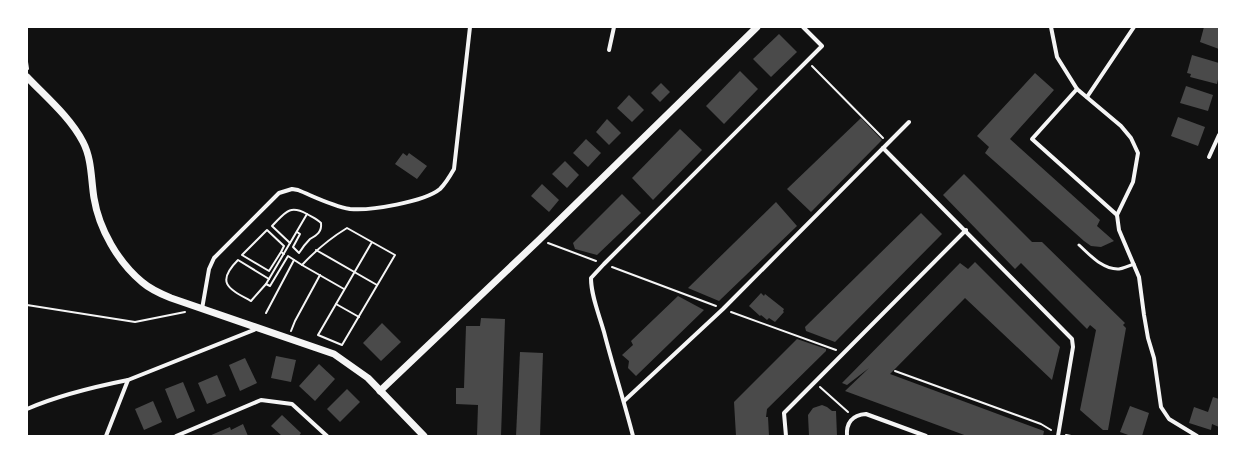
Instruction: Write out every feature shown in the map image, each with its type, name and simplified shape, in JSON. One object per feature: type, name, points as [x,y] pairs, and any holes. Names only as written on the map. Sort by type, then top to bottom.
[{"type":"street","points":[[202,309],[209,269],[214,258],[279,193],[292,189],[298,190],[334,205],[351,209],[362,209],[415,201],[439,189],[446,183],[454,168],[470,27]]},
{"type":"street","points":[[609,50],[614,27]]},
{"type":"street","points":[[380,391],[539,240],[757,27]]},
{"type":"street","points":[[633,436],[591,286],[591,278],[822,46],[803,27]]},
{"type":"street","points":[[1051,27],[1057,57],[1077,89],[1121,126],[1131,138],[1138,153],[1133,182],[1118,215],[1119,230],[1139,277],[1144,316],[1148,338],[1154,358],[1161,407],[1169,419],[1197,436]]},
{"type":"street","points":[[1087,97],[1134,27]]},
{"type":"street","points":[[27,77],[62,114],[83,142],[88,156],[92,191],[98,219],[113,247],[142,283],[171,298],[256,329],[334,354],[368,378],[424,436]]},
{"type":"street","points":[[1077,89],[1032,138],[1118,215]]},
{"type":"street","points":[[624,401],[723,309],[910,122]]},
{"type":"street","points":[[1210,157],[1219,135]]},
{"type":"street","points":[[883,148],[966,230],[1072,339],[1073,347],[1059,435]]},
{"type":"street","points":[[786,436],[784,413],[966,230]]},
{"type":"street","points":[[27,409],[43,402],[69,394],[128,380],[256,329]]},
{"type":"street","points":[[106,436],[128,380]]},
{"type":"street","points":[[176,436],[261,400],[292,404],[327,436]]},
{"type":"street","points":[[847,436],[847,426],[854,417],[857,415],[866,414],[926,436]]},
{"type":"lane","points":[[1079,245],[1108,268],[1120,269],[1134,264]]},
{"type":"path","points":[[807,61],[888,143]]},
{"type":"path","points":[[290,244],[272,226],[282,215],[290,210],[298,210],[308,214],[321,223],[321,230],[299,253],[293,247],[300,234],[297,232]]},
{"type":"path","points":[[269,279],[238,260],[229,268],[226,283],[234,292],[251,302],[266,284],[269,279],[284,254],[290,244],[297,232],[308,214]]},
{"type":"path","points":[[302,265],[328,239],[347,228],[372,242],[395,255],[342,345],[318,335],[372,242]]},
{"type":"path","points":[[267,230],[284,246],[281,252],[269,271],[242,255],[267,230]]},
{"type":"path","points":[[539,240],[844,353]]},
{"type":"path","points":[[316,250],[377,285]]},
{"type":"path","points":[[266,284],[270,286],[288,256],[344,289]]},
{"type":"path","points":[[266,313],[294,260]]},
{"type":"path","points":[[290,332],[320,276]]},
{"type":"path","points":[[336,304],[359,317]]},
{"type":"path","points":[[27,305],[135,322],[202,309]]},
{"type":"path","points":[[895,371],[1041,424],[1059,435]]},
{"type":"path","points":[[815,382],[854,417]]},
{"type":"building","points":[[1204,27],[1219,28],[1219,49],[1200,42]]},
{"type":"building","points":[[779,34],[797,52],[771,77],[753,59]]},
{"type":"building","points":[[1192,55],[1219,63],[1217,84],[1190,77],[1191,74],[1187,73]]},
{"type":"building","points":[[740,71],[758,89],[724,124],[706,106]]},
{"type":"building","points":[[1035,73],[1054,90],[1010,139],[1100,220],[1097,226],[1114,241],[1101,247],[1091,246],[1084,241],[985,153],[989,147],[977,136]]},
{"type":"building","points":[[661,83],[670,92],[660,102],[651,93]]},
{"type":"building","points":[[1186,86],[1213,95],[1208,111],[1180,103]]},
{"type":"building","points":[[629,95],[644,110],[632,122],[617,108]]},
{"type":"building","points":[[1178,117],[1205,127],[1198,146],[1171,136]]},
{"type":"building","points":[[861,118],[882,140],[811,212],[787,189]]},
{"type":"building","points":[[607,119],[621,133],[609,145],[596,132]]},
{"type":"building","points":[[680,129],[702,150],[653,200],[632,178]]},
{"type":"building","points":[[586,139],[601,153],[588,167],[573,153]]},
{"type":"building","points":[[403,153],[407,156],[409,153],[427,166],[417,179],[395,164]]},
{"type":"building","points":[[565,161],[579,175],[567,188],[552,174]]},
{"type":"building","points":[[964,174],[1032,242],[1042,242],[1125,323],[1123,325],[1126,328],[1108,430],[1103,430],[1080,410],[1096,330],[1090,325],[1087,329],[1021,263],[1015,269],[943,195]]},
{"type":"building","points":[[542,184],[559,200],[549,212],[531,196]]},
{"type":"building","points":[[622,194],[641,213],[597,255],[575,249],[573,243]]},
{"type":"building","points":[[776,202],[797,226],[719,301],[688,288]]},
{"type":"building","points":[[921,213],[942,234],[835,342],[806,331],[805,327]]},
{"type":"building","points":[[975,262],[1060,347],[1052,380],[965,298],[890,374],[1044,431],[1043,436],[967,436],[845,391],[869,368],[847,385],[842,383],[960,263],[968,269]]},
{"type":"building","points":[[761,293],[764,296],[765,294],[784,309],[784,312],[775,322],[769,318],[767,320],[761,315],[760,316],[749,306]]},
{"type":"building","points":[[678,296],[704,310],[636,376],[628,368],[629,361],[622,355],[633,345],[631,341]]},
{"type":"building","points":[[481,318],[505,319],[501,436],[477,436],[478,405],[456,404],[456,388],[464,388],[466,326],[480,326]]},
{"type":"building","points":[[382,323],[401,342],[381,361],[363,343]]},
{"type":"building","points":[[797,339],[826,349],[826,351],[767,409],[766,417],[768,417],[769,436],[736,436],[734,402]]},
{"type":"building","points":[[520,352],[543,353],[540,436],[516,436]]},
{"type":"building","points":[[276,356],[296,360],[291,382],[271,378]]},
{"type":"building","points":[[245,358],[257,383],[240,391],[229,365]]},
{"type":"building","points":[[319,364],[335,379],[315,401],[299,386]]},
{"type":"building","points":[[217,375],[226,396],[207,404],[198,383]]},
{"type":"building","points":[[183,382],[195,411],[177,419],[165,389]]},
{"type":"building","points":[[347,389],[360,402],[340,422],[327,409]]},
{"type":"building","points":[[1213,397],[1219,399],[1219,427],[1212,424],[1211,430],[1189,423],[1194,407],[1208,412]]},
{"type":"building","points":[[153,401],[162,422],[144,430],[135,409]]},
{"type":"building","points":[[822,405],[832,411],[836,411],[837,436],[809,436],[808,415],[813,408]]},
{"type":"building","points":[[1130,406],[1149,413],[1142,436],[1131,436],[1120,432]]},
{"type":"building","points":[[282,415],[301,433],[299,436],[282,436],[271,426]]},
{"type":"building","points":[[243,424],[248,436],[209,436],[230,427],[231,430]]}]
